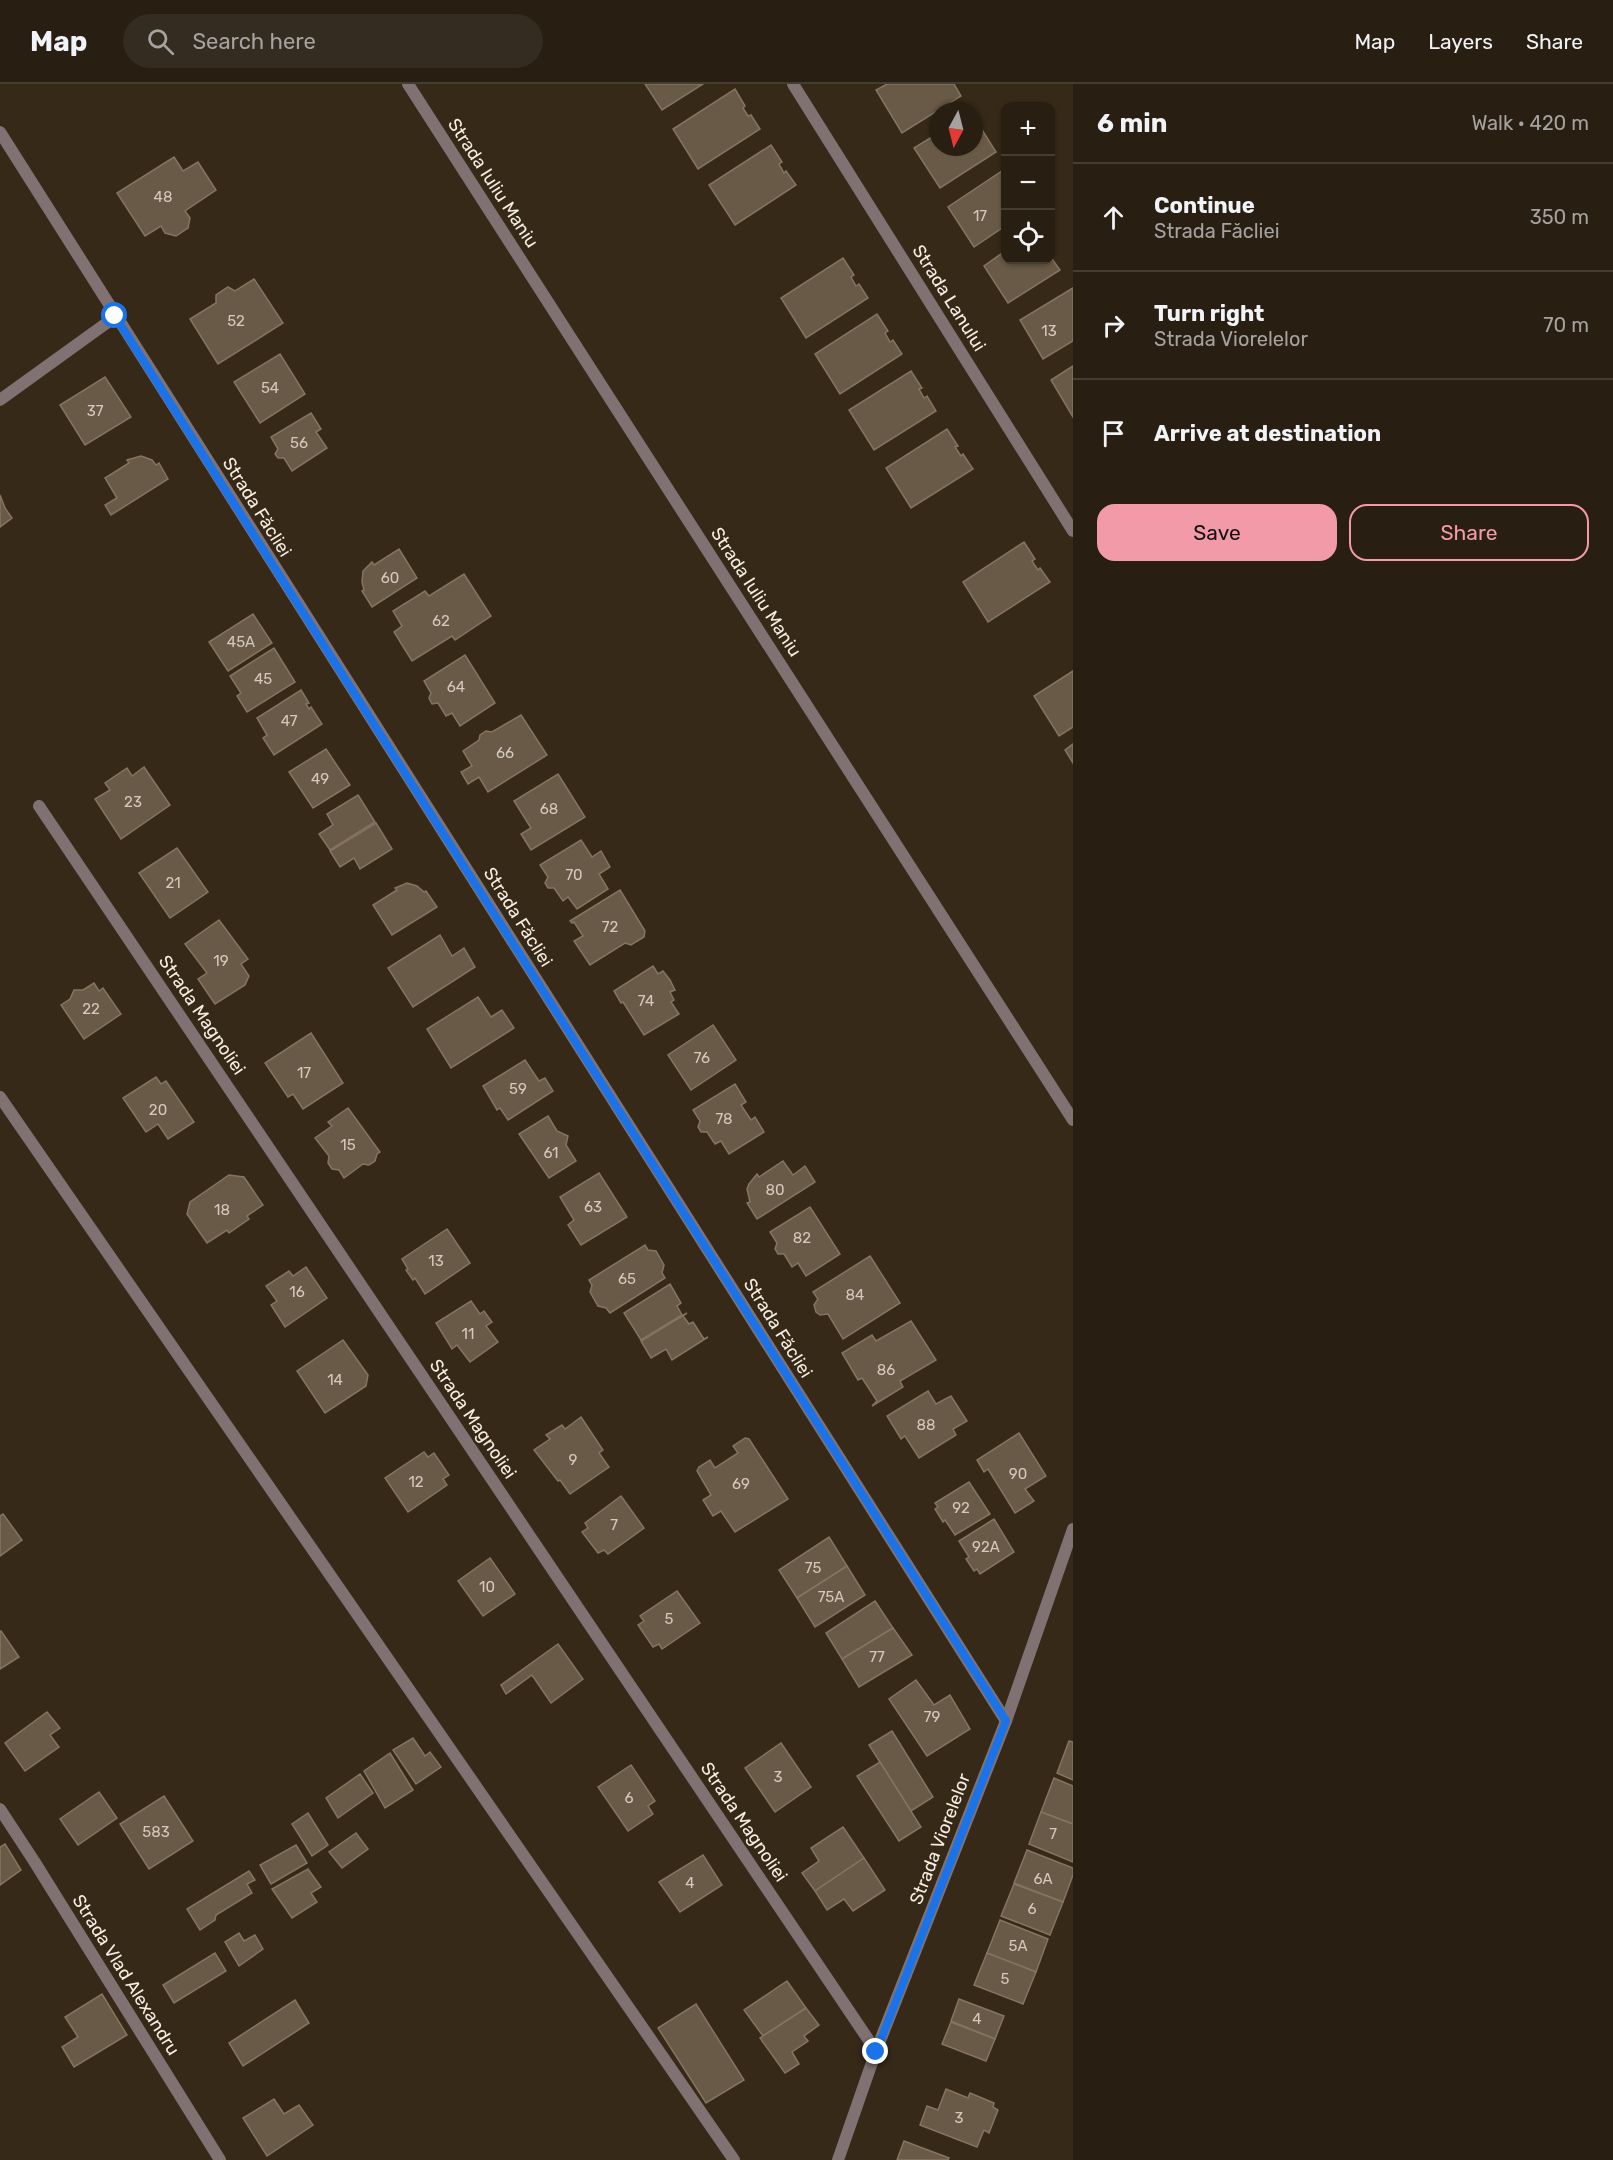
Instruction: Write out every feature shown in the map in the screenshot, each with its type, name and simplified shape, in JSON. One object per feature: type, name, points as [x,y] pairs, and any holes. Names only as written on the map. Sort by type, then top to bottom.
[{"type":"street","name":"Strada Iuliu Maniu","points":[[408,84],[1073,1120]]},
{"type":"street","name":"Strada Lanului","points":[[794,84],[1073,531]]},
{"type":"street","name":"Strada Făcliei","points":[[0,132],[1006,1721]]},
{"type":"street","points":[[0,400],[115,316]]},
{"type":"street","name":"Strada Magnoliei","points":[[39,806],[876,2052]]},
{"type":"street","points":[[0,1097],[734,2160]]},
{"type":"street","name":"Strada Viorelelor","points":[[838,2160],[876,2052],[1006,1721],[1073,1529]]},
{"type":"street","name":"Strada Vlad Alexandru","points":[[0,1809],[220,2160]]},
{"type":"building","points":[[645,84],[703,84],[662,110]]},
{"type":"building","points":[[887,84],[954,84],[961,96],[951,102],[929,102],[929,116],[902,133],[876,90]]},
{"type":"building","points":[[735,89],[748,116],[751,115],[760,129],[698,169],[673,129]]},
{"type":"building","points":[[983,131],[996,152],[940,188],[914,148],[929,139],[929,156],[983,156]]},
{"type":"building","points":[[771,145],[782,162],[779,164],[784,173],[786,171],[796,185],[735,225],[709,185]]},
{"type":"building","points":[[174,157],[183,171],[198,162],[216,190],[185,211],[190,218],[188,228],[176,236],[165,233],[161,226],[145,236],[117,193]]},
{"type":"building","points":[[1001,172],[1001,229],[974,247],[948,207]]},
{"type":"building","points":[[1001,254],[1001,264],[1055,263],[1060,270],[1008,303],[984,266]]},
{"type":"building","points":[[843,258],[854,275],[851,277],[856,286],[859,284],[868,298],[806,338],[781,298]]},
{"type":"building","points":[[254,279],[283,323],[218,364],[190,319],[216,303],[216,295],[228,287],[235,291]]},
{"type":"building","points":[[1073,288],[1073,341],[1043,359],[1020,320]]},
{"type":"building","points":[[877,314],[888,331],[885,333],[890,342],[893,340],[902,354],[840,394],[815,354]]},
{"type":"building","points":[[280,354],[305,394],[260,423],[234,382]]},
{"type":"building","points":[[1073,366],[1073,417],[1051,380]]},
{"type":"building","points":[[911,371],[922,388],[919,389],[924,398],[927,396],[936,411],[874,450],[849,410]]},
{"type":"building","points":[[105,377],[131,417],[85,445],[60,405]]},
{"type":"building","points":[[311,413],[321,429],[316,432],[327,448],[292,471],[284,458],[278,458],[275,454],[278,449],[271,437]]},
{"type":"building","points":[[947,429],[958,446],[955,447],[973,469],[911,508],[886,468]]},
{"type":"building","points":[[141,456],[152,460],[156,465],[159,463],[168,479],[111,515],[105,505],[117,498],[105,478],[129,463],[127,460]]},
{"type":"building","points":[[0,495],[12,518],[0,527]]},
{"type":"building","points":[[1024,542],[1035,559],[1032,561],[1050,582],[988,622],[963,582]]},
{"type":"building","points":[[399,549],[417,578],[372,607],[362,591],[364,590],[363,571],[372,562],[374,565]]},
{"type":"building","points":[[464,574],[491,616],[455,640],[452,636],[412,661],[394,632],[402,626],[393,611],[425,591],[429,596]]},
{"type":"building","points":[[253,614],[272,643],[228,671],[209,642]]},
{"type":"building","points":[[274,648],[295,682],[247,712],[237,696],[241,693],[230,676]]},
{"type":"building","points":[[465,655],[495,703],[460,726],[452,713],[446,716],[438,703],[432,704],[429,698],[431,693],[424,681]]},
{"type":"building","points":[[1073,671],[1073,727],[1059,736],[1034,696]]},
{"type":"building","points":[[301,690],[309,703],[306,704],[309,709],[311,707],[322,724],[274,755],[263,738],[267,735],[257,718]]},
{"type":"building","points":[[521,715],[547,755],[488,792],[479,777],[468,784],[461,772],[472,766],[463,751],[479,740],[480,735],[486,731],[492,732]]},
{"type":"building","points":[[1073,744],[1073,763],[1065,750]]},
{"type":"building","points":[[326,749],[350,785],[313,808],[289,772]]},
{"type":"building","points":[[144,767],[170,805],[121,839],[95,799],[110,790],[105,783],[127,768],[132,776]]},
{"type":"building","points":[[558,774],[585,817],[531,850],[521,834],[531,828],[514,801]]},
{"type":"building","points":[[358,795],[375,822],[330,850],[319,834],[333,825],[327,814]]},
{"type":"building","points":[[376,823],[392,849],[360,869],[354,858],[340,867],[330,851]]},
{"type":"building","points":[[581,840],[592,857],[601,851],[610,867],[599,874],[608,889],[577,909],[568,897],[563,901],[554,888],[548,888],[545,883],[548,877],[540,865]]},
{"type":"building","points":[[177,848],[208,892],[170,918],[139,873]]},
{"type":"building","points":[[407,883],[426,891],[437,907],[392,935],[373,905],[397,890],[395,888]]},
{"type":"building","points":[[620,890],[645,931],[644,937],[631,945],[625,943],[590,965],[574,941],[583,936],[574,922],[570,921]]},
{"type":"building","points":[[219,920],[248,959],[241,964],[249,976],[245,985],[215,1004],[198,979],[207,973],[185,944]]},
{"type":"building","points":[[440,935],[452,956],[464,948],[475,967],[413,1007],[388,968]]},
{"type":"building","points":[[653,966],[658,974],[663,971],[670,980],[675,990],[670,992],[674,1000],[671,1002],[679,1014],[644,1035],[614,991]]},
{"type":"building","points":[[94,983],[99,991],[103,988],[121,1014],[84,1039],[61,1005],[70,999],[74,990],[83,990]]},
{"type":"building","points":[[478,997],[491,1017],[502,1010],[514,1028],[451,1068],[427,1029]]},
{"type":"building","points":[[713,1025],[736,1060],[691,1090],[668,1055]]},
{"type":"building","points":[[311,1033],[343,1083],[303,1109],[293,1094],[288,1097],[265,1063]]},
{"type":"building","points":[[525,1060],[539,1081],[545,1078],[553,1091],[508,1120],[500,1108],[497,1110],[483,1086]]},
{"type":"building","points":[[156,1077],[161,1084],[166,1081],[194,1122],[168,1139],[158,1124],[146,1132],[123,1098]]},
{"type":"building","points":[[735,1084],[746,1102],[741,1105],[751,1120],[755,1117],[764,1132],[729,1154],[721,1141],[715,1144],[707,1132],[701,1132],[698,1127],[700,1121],[693,1110]]},
{"type":"building","points":[[348,1108],[380,1152],[375,1161],[369,1165],[363,1164],[344,1178],[339,1170],[332,1169],[328,1163],[329,1156],[315,1138],[332,1126],[328,1122]]},
{"type":"building","points":[[548,1116],[557,1131],[568,1136],[566,1145],[576,1161],[549,1178],[519,1134]]},
{"type":"building","points":[[783,1161],[793,1175],[805,1166],[815,1182],[757,1219],[747,1203],[750,1202],[747,1189],[749,1184],[757,1174],[759,1177]]},
{"type":"building","points":[[599,1173],[627,1217],[581,1245],[568,1225],[574,1220],[560,1197]]},
{"type":"building","points":[[229,1175],[244,1177],[263,1205],[247,1216],[249,1219],[229,1233],[227,1230],[207,1243],[187,1214],[190,1202]]},
{"type":"building","points":[[810,1207],[840,1254],[806,1276],[798,1263],[792,1267],[784,1254],[778,1254],[775,1249],[777,1243],[770,1232]]},
{"type":"building","points":[[447,1229],[470,1263],[425,1294],[415,1278],[413,1280],[406,1270],[408,1269],[402,1259]]},
{"type":"building","points":[[645,1245],[648,1250],[656,1251],[664,1265],[662,1273],[665,1278],[610,1313],[606,1308],[598,1306],[590,1292],[592,1285],[589,1280]]},
{"type":"building","points":[[870,1256],[900,1303],[843,1339],[828,1314],[820,1315],[816,1312],[814,1305],[818,1299],[813,1292]]},
{"type":"building","points":[[306,1267],[327,1298],[285,1327],[271,1305],[277,1301],[266,1286],[289,1271],[293,1276]]},
{"type":"building","points":[[670,1284],[681,1303],[677,1306],[682,1315],[641,1340],[624,1313]]},
{"type":"building","points":[[471,1301],[480,1314],[484,1311],[492,1322],[486,1326],[498,1342],[470,1362],[457,1345],[452,1349],[436,1323]]},
{"type":"building","points":[[687,1313],[683,1316],[689,1324],[693,1322],[704,1339],[708,1337],[672,1360],[666,1349],[651,1358],[641,1341]]},
{"type":"building","points":[[911,1321],[936,1360],[900,1381],[903,1387],[872,1406],[877,1401],[862,1378],[858,1380],[842,1353],[872,1335],[876,1341]]},
{"type":"building","points":[[343,1340],[368,1375],[366,1386],[325,1413],[297,1371]]},
{"type":"building","points":[[928,1391],[936,1404],[951,1396],[967,1421],[953,1429],[956,1435],[919,1458],[905,1436],[901,1439],[887,1416]]},
{"type":"building","points":[[581,1417],[603,1450],[599,1453],[609,1467],[570,1494],[534,1450],[550,1439],[546,1435],[562,1425],[565,1429]]},
{"type":"building","points":[[1019,1433],[1046,1476],[1025,1489],[1034,1501],[1015,1513],[988,1469],[984,1472],[977,1460]]},
{"type":"building","points":[[745,1438],[749,1439],[788,1499],[735,1532],[721,1511],[713,1516],[703,1500],[711,1495],[697,1471],[710,1460],[715,1468],[738,1453],[733,1446]]},
{"type":"building","points":[[424,1452],[428,1457],[434,1453],[449,1475],[443,1479],[447,1485],[408,1512],[385,1478]]},
{"type":"building","points":[[969,1482],[990,1514],[955,1535],[945,1520],[943,1522],[935,1509],[938,1507],[935,1503]]},
{"type":"building","points":[[621,1496],[644,1528],[608,1554],[604,1550],[598,1553],[582,1532],[588,1528],[585,1523]]},
{"type":"building","points":[[3,1514],[22,1540],[0,1556],[0,1516]]},
{"type":"building","points":[[994,1519],[1014,1552],[980,1574],[977,1569],[974,1571],[966,1559],[969,1557],[959,1541]]},
{"type":"building","points":[[829,1537],[847,1566],[797,1598],[779,1570]]},
{"type":"building","points":[[490,1558],[515,1594],[483,1616],[458,1581]]},
{"type":"building","points":[[847,1566],[865,1595],[815,1627],[797,1598]]},
{"type":"building","points":[[677,1591],[700,1623],[662,1649],[659,1644],[653,1647],[638,1625],[644,1621],[640,1616]]},
{"type":"building","points":[[875,1601],[893,1628],[842,1659],[826,1633]]},
{"type":"building","points":[[893,1628],[912,1655],[859,1687],[842,1659]]},
{"type":"building","points":[[0,1632],[19,1657],[0,1669]]},
{"type":"building","points":[[558,1644],[583,1679],[551,1703],[532,1675],[506,1694],[501,1685]]},
{"type":"building","points":[[916,1680],[934,1705],[950,1695],[970,1729],[927,1756],[889,1699]]},
{"type":"building","points":[[47,1712],[60,1728],[50,1735],[59,1747],[25,1771],[5,1743]]},
{"type":"building","points":[[892,1731],[933,1797],[911,1811],[869,1745]]},
{"type":"building","points":[[413,1738],[425,1756],[430,1752],[441,1767],[416,1784],[393,1750]]},
{"type":"building","points":[[1069,1741],[1073,1742],[1073,1780],[1057,1773]]},
{"type":"building","points":[[781,1743],[811,1787],[775,1812],[745,1768]]},
{"type":"building","points":[[390,1753],[413,1790],[385,1808],[364,1771]]},
{"type":"building","points":[[880,1762],[921,1827],[899,1841],[857,1776]]},
{"type":"building","points":[[631,1765],[655,1801],[648,1806],[653,1814],[628,1831],[598,1787]]},
{"type":"building","points":[[360,1774],[373,1793],[338,1818],[326,1798]]},
{"type":"building","points":[[1054,1778],[1073,1786],[1073,1824],[1041,1812]]},
{"type":"building","points":[[99,1792],[117,1818],[78,1845],[60,1819]]},
{"type":"building","points":[[164,1796],[193,1841],[149,1869],[120,1824]]},
{"type":"building","points":[[1041,1812],[1073,1824],[1073,1862],[1029,1844]]},
{"type":"building","points":[[308,1813],[328,1845],[312,1856],[292,1824]]},
{"type":"building","points":[[843,1827],[864,1858],[815,1891],[802,1873],[819,1861],[811,1848]]},
{"type":"building","points":[[356,1833],[368,1849],[342,1868],[329,1852]]},
{"type":"building","points":[[5,1844],[21,1870],[0,1885],[0,1847]]},
{"type":"building","points":[[296,1845],[307,1863],[271,1884],[260,1865]]},
{"type":"building","points":[[1027,1850],[1073,1868],[1073,1875],[1063,1902],[1014,1883]]},
{"type":"building","points":[[703,1855],[722,1885],[680,1912],[659,1882]]},
{"type":"building","points":[[864,1858],[885,1890],[853,1911],[844,1899],[827,1910],[815,1891]]},
{"type":"building","points":[[308,1869],[321,1887],[311,1893],[317,1902],[292,1918],[272,1889]]},
{"type":"building","points":[[249,1871],[255,1880],[247,1884],[252,1893],[216,1915],[215,1920],[200,1930],[187,1909]]},
{"type":"building","points":[[1014,1884],[1063,1902],[1050,1935],[1001,1916]]},
{"type":"building","points":[[1000,1920],[1048,1939],[1036,1972],[987,1953]]},
{"type":"building","points":[[239,1933],[244,1941],[255,1935],[263,1949],[239,1966],[225,1942]]},
{"type":"building","points":[[215,1953],[226,1971],[174,2003],[163,1985]]},
{"type":"building","points":[[987,1953],[1036,1972],[1023,2004],[974,1985]]},
{"type":"building","points":[[787,1981],[806,2008],[763,2036],[744,2010]]},
{"type":"building","points":[[102,1994],[127,2035],[74,2067],[62,2047],[78,2037],[65,2017]]},
{"type":"building","points":[[959,1999],[1004,2016],[995,2039],[951,2021]]},
{"type":"building","points":[[295,2000],[309,2023],[243,2066],[229,2043]]},
{"type":"building","points":[[696,2004],[744,2080],[706,2103],[658,2028]]},
{"type":"building","points":[[806,2008],[819,2025],[804,2036],[808,2041],[792,2052],[799,2064],[785,2073],[760,2038]]},
{"type":"building","points":[[951,2022],[995,2039],[986,2061],[942,2044]]},
{"type":"building","points":[[946,2089],[968,2098],[970,2093],[994,2103],[993,2107],[998,2110],[989,2133],[984,2130],[977,2147],[920,2125],[927,2106],[938,2110]]},
{"type":"building","points":[[274,2099],[284,2114],[299,2105],[313,2125],[267,2156],[243,2118]]},
{"type":"building","points":[[904,2141],[949,2158],[948,2160],[897,2160]]},
{"type":"route","points":[[115,316],[1006,1721],[876,2052]]}]
